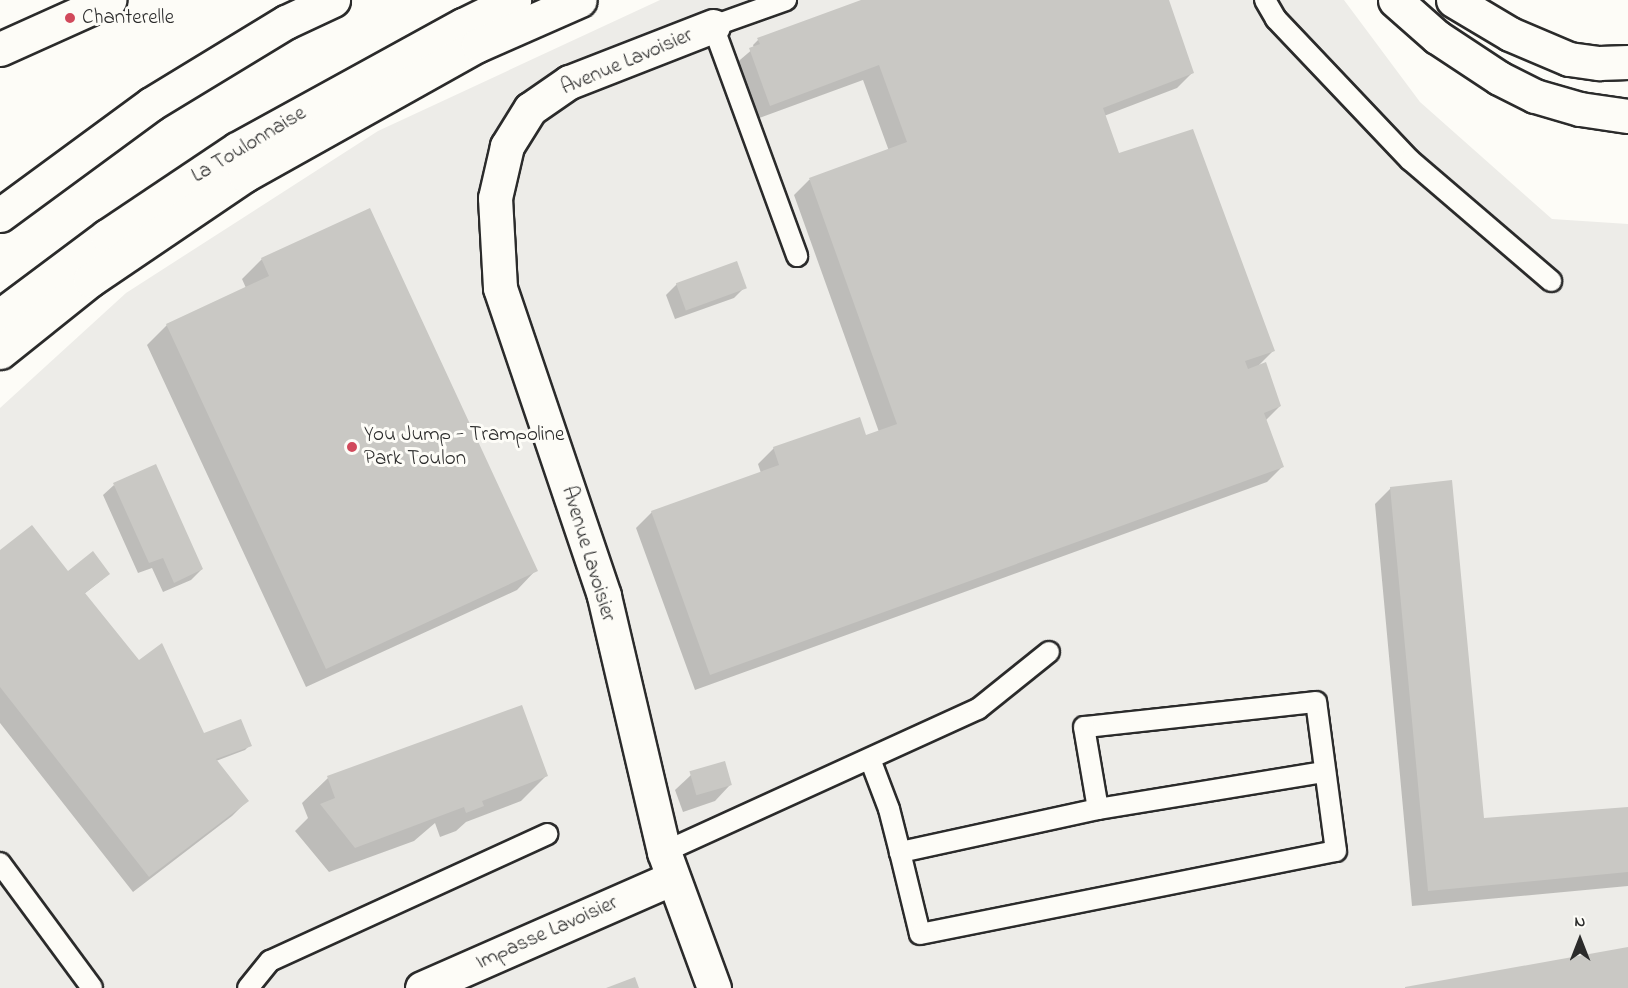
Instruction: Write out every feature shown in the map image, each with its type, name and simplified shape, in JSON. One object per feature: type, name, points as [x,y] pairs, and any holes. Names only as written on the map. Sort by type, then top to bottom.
[{"type":"main road","points":[[0,50],[109,0]]},
{"type":"main road","points":[[0,215],[151,105],[286,22],[333,0]]},
{"type":"main road","name":"La Toulonnaise","points":[[0,316],[107,236],[237,149],[463,25],[514,0]]},
{"type":"main road","points":[[0,352],[90,280],[245,175],[478,45],[580,0]]},
{"type":"main road","points":[[1395,0],[1437,37],[1466,57],[1526,91],[1580,109],[1628,116]]},
{"type":"main road","points":[[1453,0],[1510,34],[1569,59],[1599,63],[1628,62]]},
{"type":"main road","name":"Avenue Lavoisier","points":[[713,26],[569,82],[530,109],[507,146],[495,198],[500,288],[604,596],[669,865],[714,988]]},
{"type":"main road","name":"Impasse Lavoisier","points":[[422,988],[669,865]]},
{"type":"lane","points":[[786,0],[713,26],[797,256]]},
{"type":"lane","points":[[1265,0],[1276,19],[1410,160],[1551,281]]},
{"type":"lane","points":[[669,865],[870,759],[978,709],[1049,652]]},
{"type":"lane","points":[[870,759],[889,808],[920,934],[1336,852],[1316,702],[1084,727],[1098,809]]},
{"type":"lane","points":[[900,852],[1098,809],[1325,772]]},
{"type":"lane","points":[[248,988],[270,960],[547,834]]},
{"type":"lane","points":[[0,863],[92,988]]},
{"type":"shaded area","points":[[660,0],[1344,0],[1420,102],[1552,219],[1628,224],[1628,988],[0,988],[0,408],[126,293],[378,131]]},
{"type":"building","points":[[861,0],[1169,0],[1194,73],[1103,108],[1119,153],[1193,129],[1275,351],[1245,361],[1248,369],[1266,362],[1281,406],[1264,413],[1284,467],[710,675],[651,511],[779,465],[773,447],[860,417],[866,435],[897,424],[809,178],[907,142],[879,65],[770,106],[749,48],[760,44],[757,38]]},
{"type":"building","name":"You Jump - Trampoline Park Toulon","points":[[370,208],[538,571],[326,669],[166,324],[269,276],[261,258]]},
{"type":"building","points":[[737,261],[747,288],[686,310],[676,283]]},
{"type":"building","points":[[156,464],[203,569],[174,583],[163,558],[149,563],[113,483]]},
{"type":"building","points":[[1452,480],[1484,818],[1628,807],[1628,872],[1428,891],[1390,487]]},
{"type":"building","points":[[32,525],[68,571],[93,551],[110,574],[85,593],[139,660],[162,643],[204,733],[241,719],[252,746],[216,759],[249,801],[149,877],[0,687],[0,550]]},
{"type":"building","points":[[522,705],[548,776],[482,801],[484,806],[466,813],[464,807],[355,848],[320,804],[335,798],[327,776]]},
{"type":"building","points":[[725,761],[732,785],[696,795],[689,771]]},
{"type":"building","points":[[1628,947],[1628,988],[1405,988],[1405,987]]},
{"type":"building","points":[[635,977],[639,988],[606,988]]},
{"type":"place","name":"Chanterelle","points":[[70,18]]},
{"type":"place","name":"You Jump - Trampoline Park Toulon","points":[[352,447]]}]
